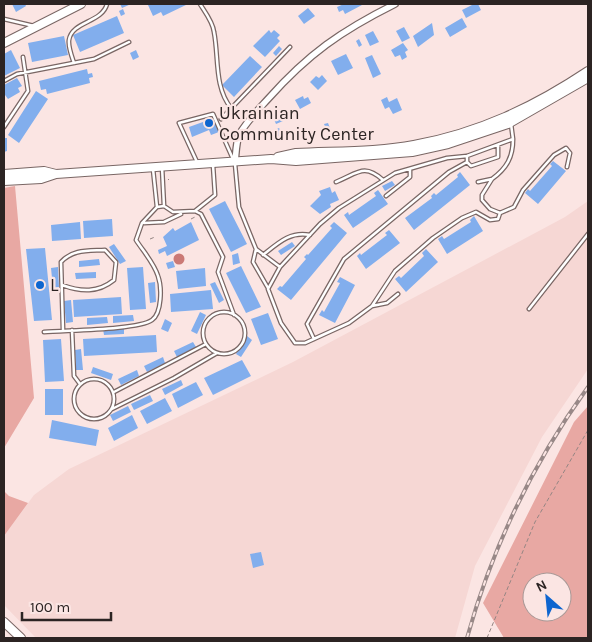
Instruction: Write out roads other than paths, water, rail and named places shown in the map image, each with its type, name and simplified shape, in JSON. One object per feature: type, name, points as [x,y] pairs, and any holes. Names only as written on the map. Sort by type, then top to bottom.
[{"type":"main road","points":[[4,43],[81,4]]},
{"type":"main road","points":[[4,181],[41,178],[56,174],[271,159],[296,153],[412,146],[474,130],[530,106],[588,71]]},
{"type":"main road","points":[[271,159],[296,161],[412,152],[475,136],[511,122],[588,78]]},
{"type":"main road","points":[[4,174],[44,171],[56,174]]},
{"type":"main road","points":[[4,622],[21,638]]},
{"type":"street","points":[[235,162],[238,137],[248,122],[288,76],[311,54],[339,34],[395,4]]},
{"type":"lane","points":[[74,64],[69,42],[71,36],[75,30],[102,14],[107,4]]},
{"type":"lane","points":[[200,4],[214,31],[220,87],[231,108]]},
{"type":"lane","points":[[4,19],[36,26]]},
{"type":"lane","points":[[4,81],[17,74],[26,74],[94,59],[129,42]]},
{"type":"lane","points":[[221,119],[290,46]]},
{"type":"lane","points":[[4,127],[28,91],[23,57]]},
{"type":"lane","points":[[199,164],[179,123],[213,114],[235,162],[239,207],[256,250],[280,267]]},
{"type":"lane","points":[[511,122],[514,139],[510,160],[492,179],[482,195],[482,200],[490,209],[500,213],[514,207],[528,184],[554,155],[566,148],[570,153],[567,166]]},
{"type":"lane","points":[[268,289],[280,267],[310,235],[339,208],[383,180],[395,173],[446,158],[466,156],[514,139]]},
{"type":"lane","points":[[466,156],[467,162],[471,166],[498,157],[498,145]]},
{"type":"lane","points":[[314,339],[307,324],[344,259],[449,172],[467,162]]},
{"type":"lane","points":[[44,332],[147,323],[154,319],[160,309],[159,277],[136,240],[142,223],[157,207],[164,206],[173,212],[195,211],[215,195],[213,163]]},
{"type":"lane","points":[[162,167],[164,206]]},
{"type":"lane","points":[[153,168],[157,207]]},
{"type":"lane","points":[[386,196],[410,177],[410,169]]},
{"type":"lane","points":[[336,182],[367,170],[372,170],[383,180]]},
{"type":"lane","points":[[478,182],[492,179]]},
{"type":"lane","points":[[112,409],[114,392],[110,386],[99,379],[92,378],[80,384],[74,398],[78,411],[88,418],[102,418],[112,409],[174,378],[217,353],[230,354],[236,351],[244,340],[244,327],[234,315],[218,272],[223,257],[201,214],[195,211]]},
{"type":"lane","points":[[256,250],[253,262],[268,289],[281,323],[295,343],[301,344],[345,326],[372,306],[395,271],[433,238],[472,213],[476,212],[494,220],[498,219],[500,213]]},
{"type":"lane","points":[[142,223],[164,222],[183,213]]},
{"type":"lane","points":[[529,309],[588,234]]},
{"type":"lane","points":[[263,255],[288,236],[310,235]]},
{"type":"lane","points":[[62,285],[77,290],[97,290],[114,280],[116,262],[105,250],[75,252],[68,254],[61,262],[63,330]]},
{"type":"lane","points":[[372,306],[384,305],[398,294]]},
{"type":"lane","points":[[217,353],[206,344],[203,331],[209,319],[220,313],[234,315]]},
{"type":"lane","points":[[72,329],[74,376],[80,384]]},
{"type":"lane","points":[[114,392],[206,344]]},
{"type":"railway","points":[[467,638],[489,571],[516,507],[549,446],[588,387]]},
{"type":"place","name":"Ukrainian Community Center","points":[[209,123]]},
{"type":"place","name":"L","points":[[40,285]]}]
